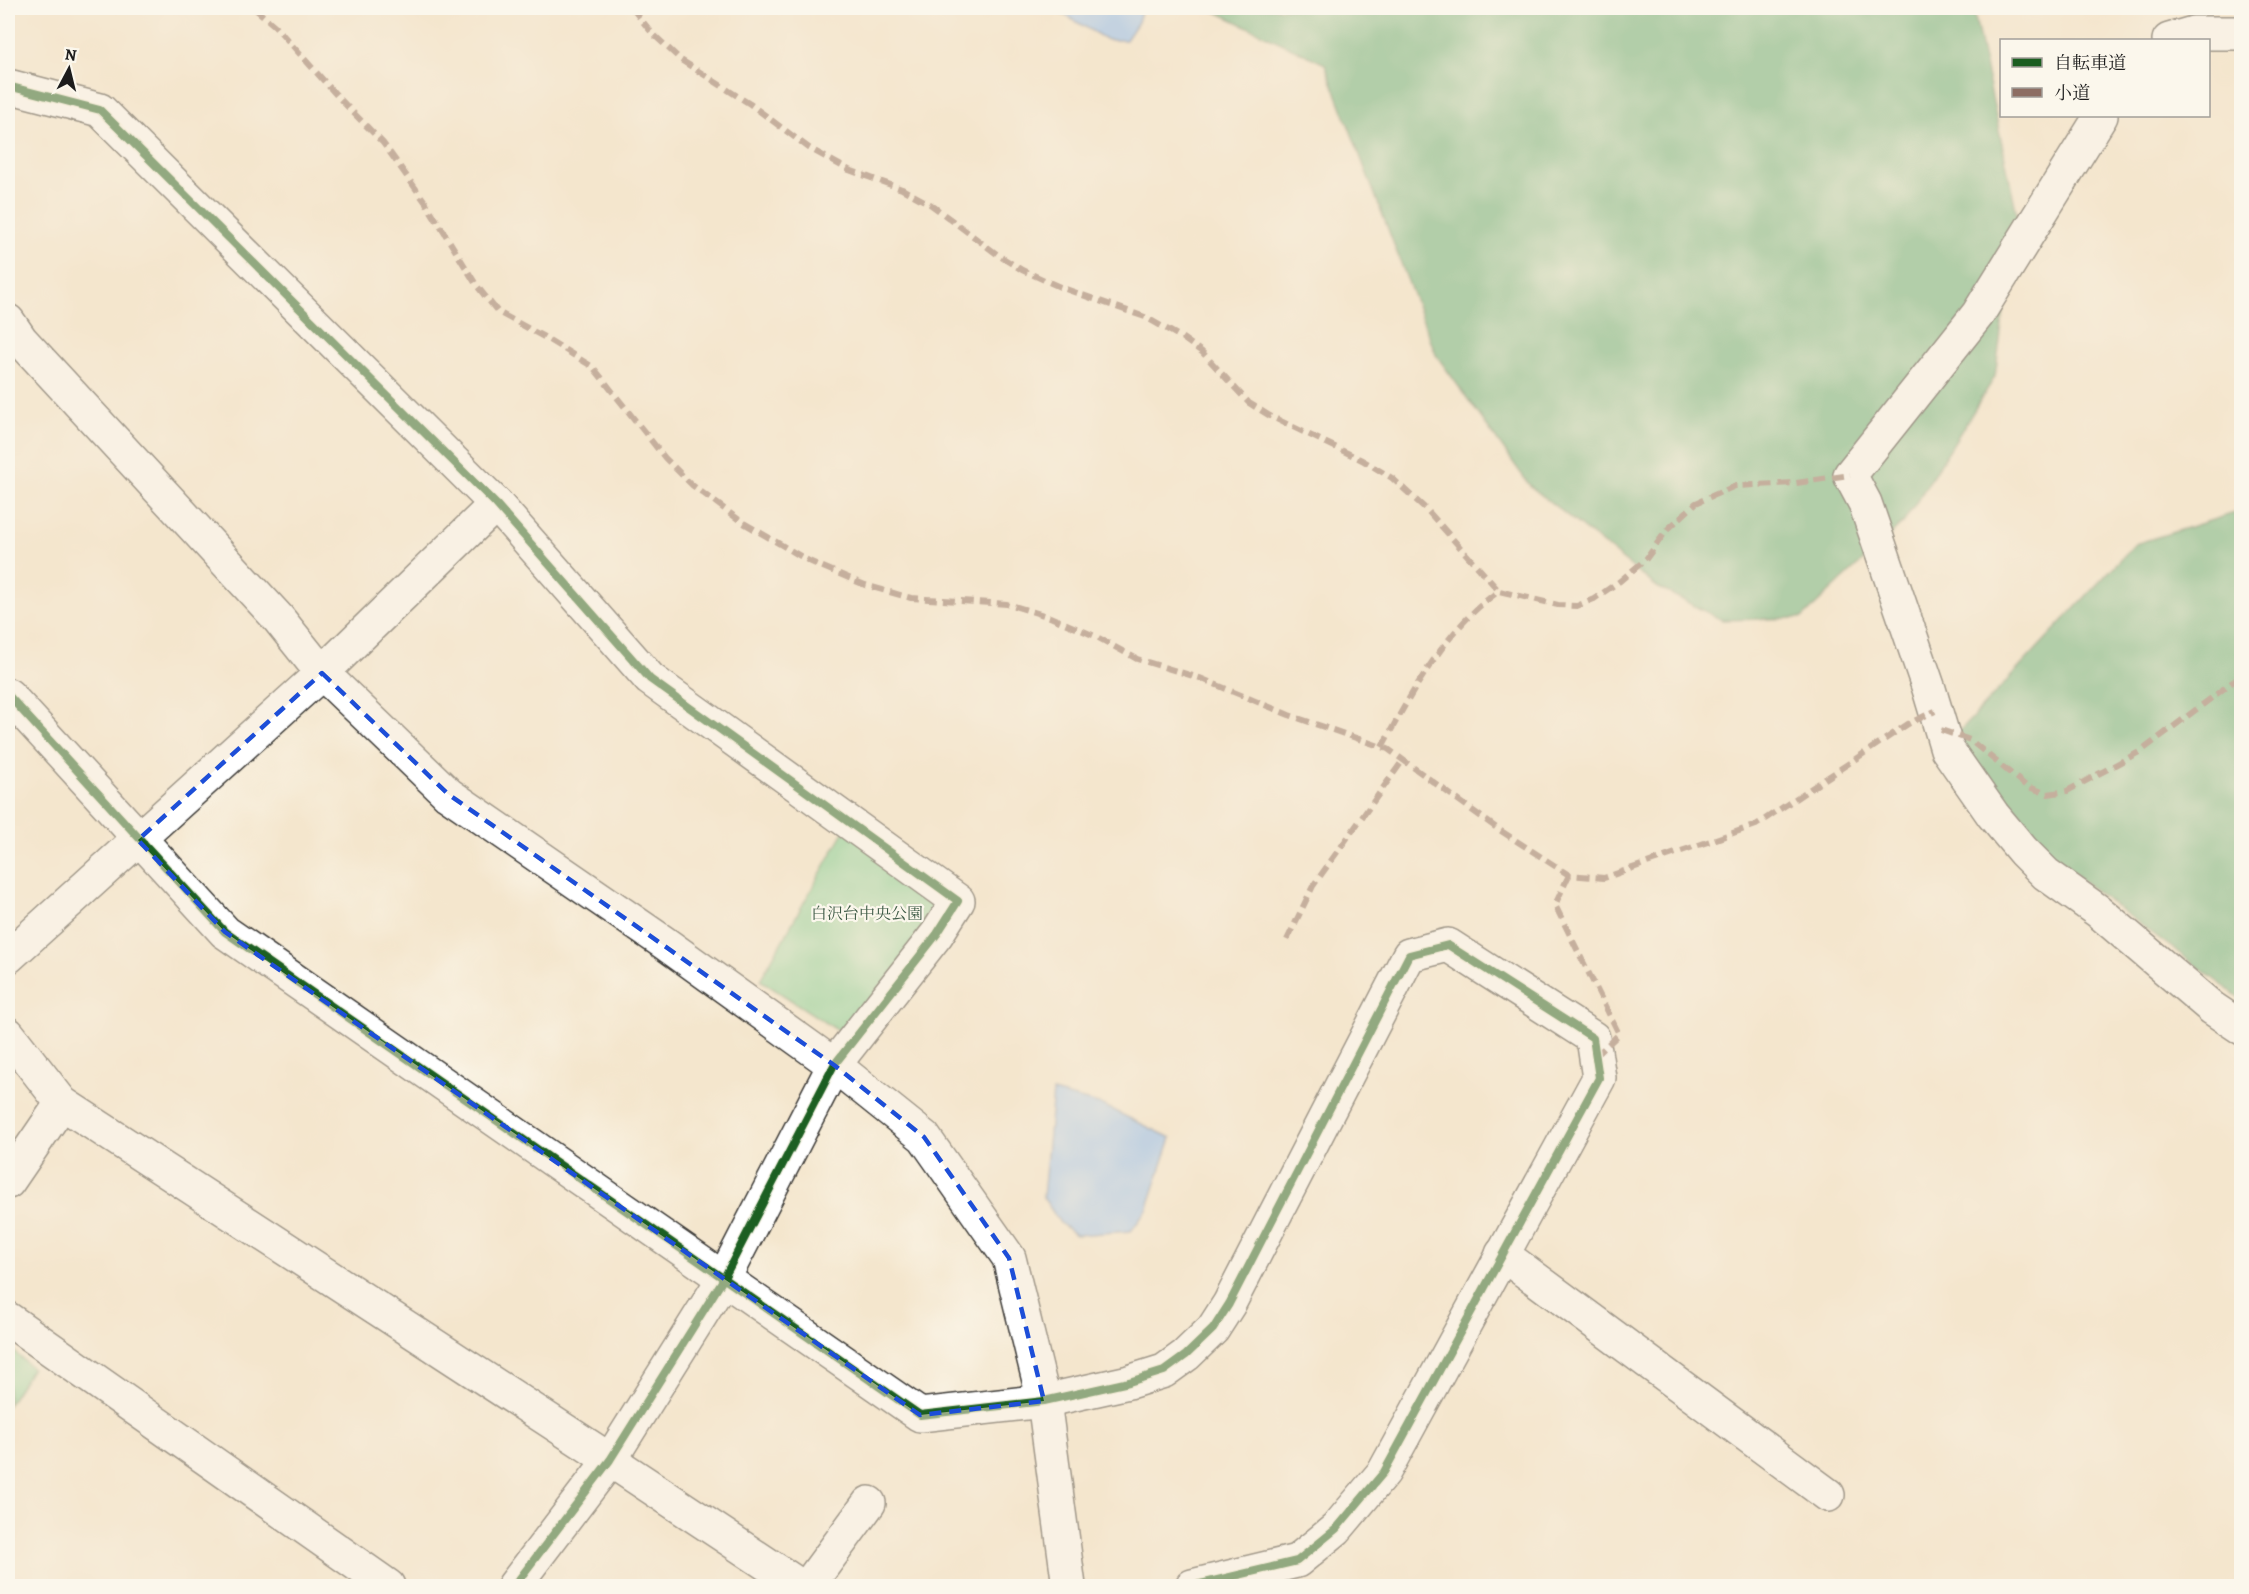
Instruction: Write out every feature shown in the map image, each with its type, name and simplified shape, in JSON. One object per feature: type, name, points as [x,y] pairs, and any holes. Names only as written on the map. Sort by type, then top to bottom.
[{"type":"street","points":[[2172,39],[2193,33],[2241,33]]},
{"type":"street","points":[[8,86],[100,110],[496,504],[650,679],[958,901],[937,934],[834,1065],[724,1278],[610,1460],[514,1587]]},
{"type":"street","points":[[2100,117],[1978,314],[1850,475],[1865,503],[1929,689],[1947,749],[1993,815],[2046,874],[2098,911],[2212,1008],[2241,1028]]},
{"type":"street","points":[[8,321],[21,340],[278,618],[322,673],[448,794],[663,942],[834,1065],[924,1137],[1010,1258],[1044,1401],[1069,1587]]},
{"type":"street","points":[[8,957],[322,673],[496,504]]},
{"type":"street","points":[[8,695],[138,840],[225,932],[920,1415],[1044,1401],[1130,1382],[1164,1371],[1186,1355],[1213,1329],[1229,1304],[1409,955],[1448,945],[1593,1038],[1599,1078],[1384,1472],[1336,1529],[1297,1561],[1192,1587]]},
{"type":"street","points":[[8,1034],[62,1103],[610,1460],[800,1587]]},
{"type":"street","points":[[8,1182],[62,1103]]},
{"type":"street","points":[[1502,1254],[1828,1496]]},
{"type":"street","points":[[8,1318],[388,1587]]},
{"type":"street","points":[[808,1587],[869,1503]]},
{"type":"highlighted area","points":[[322,673],[448,794],[834,1065],[924,1137],[1009,1258],[1044,1401],[920,1415],[225,932],[138,840]]},
{"type":"green space","points":[[1208,8],[1973,8],[2017,214],[1995,377],[1904,522],[1802,618],[1722,620],[1657,587],[1530,486],[1436,355],[1325,64]]},
{"type":"green space","points":[[2241,511],[2241,999],[2094,890],[2013,824],[1954,737],[2135,544]]},
{"type":"green space","name":"白沢台中央公園","points":[[849,823],[958,901],[840,1032],[760,980]]},
{"type":"green space","points":[[8,1346],[32,1368],[8,1405]]},
{"type":"water","points":[[1053,8],[1142,8],[1138,22],[1126,40],[1107,40]]},
{"type":"water","points":[[1053,1092],[1102,1105],[1171,1138],[1147,1210],[1131,1231],[1076,1235],[1060,1223],[1043,1197]]},
{"type":"marked path","points":[[254,8],[275,26],[383,143],[426,203],[477,286],[498,312],[593,367],[665,458],[692,485],[742,522],[809,561],[865,585],[911,598],[1007,604],[1050,617],[1095,636],[1137,659],[1200,678],[1289,715],[1388,749],[1498,829],[1569,875],[1604,878],[1756,825],[1908,724],[1935,711]]},
{"type":"marked path","points":[[632,8],[652,33],[681,60],[750,104],[809,148],[849,170],[902,189],[930,204],[998,255],[1022,270],[1060,287],[1145,317],[1181,337],[1202,352],[1249,403],[1270,416],[1362,460],[1392,478],[1427,510],[1499,591]]},
{"type":"marked path","points":[[1382,747],[1432,662],[1463,623],[1499,591],[1558,605],[1577,606],[1594,599],[1646,559],[1667,530],[1696,503],[1735,486],[1796,483],[1850,475]]},
{"type":"marked path","points":[[1941,730],[1970,740],[2026,786],[2048,794],[2067,791],[2141,751],[2242,675]]},
{"type":"marked path","points":[[1287,940],[1313,886],[1403,760]]},
{"type":"marked path","points":[[1569,875],[1555,905],[1619,1034],[1596,1056]]},
{"type":"cycle path","points":[[8,86],[100,110],[496,504],[650,679],[958,901],[937,934],[834,1065],[724,1278],[610,1460],[514,1586]]},
{"type":"cycle path","points":[[8,695],[225,932],[920,1415],[1044,1401],[1129,1382],[1164,1371],[1186,1355],[1213,1329],[1229,1304],[1409,955],[1448,945],[1593,1038],[1599,1078],[1384,1472],[1336,1529],[1297,1561],[1192,1586]]}]
